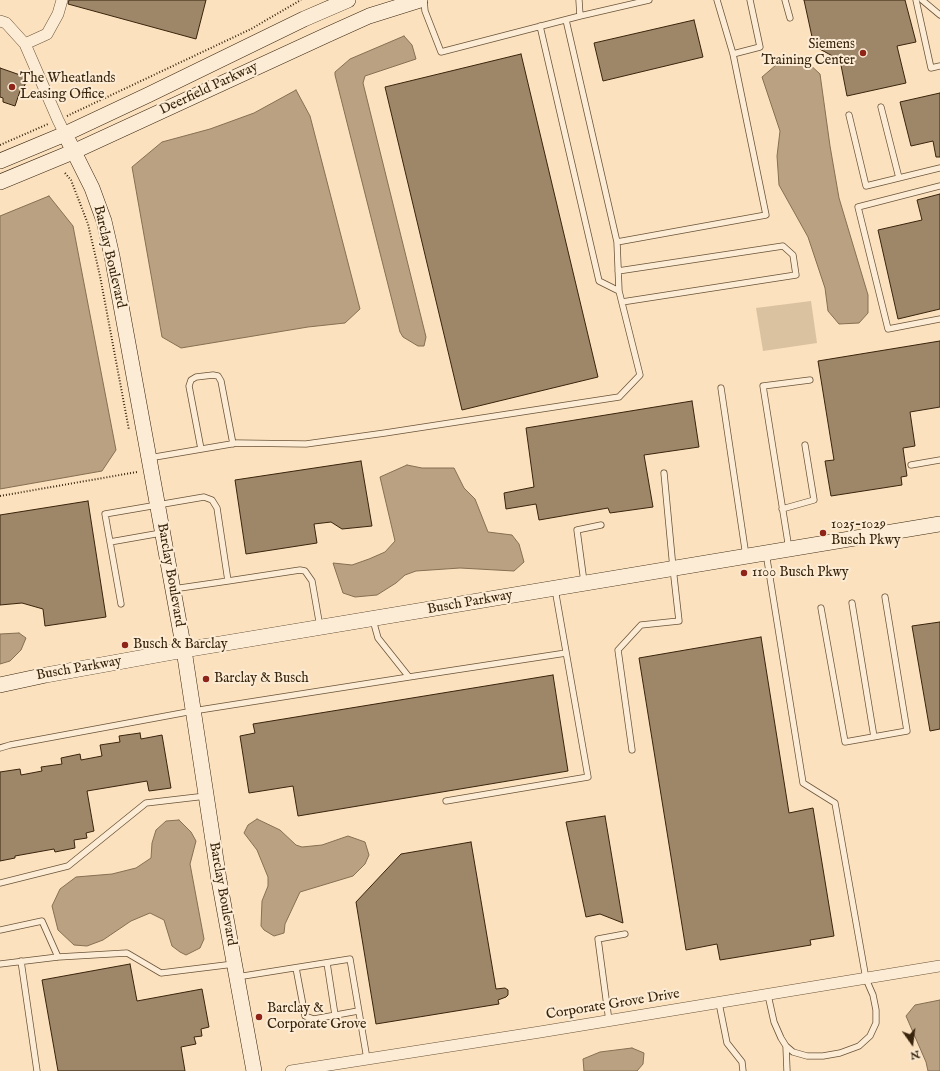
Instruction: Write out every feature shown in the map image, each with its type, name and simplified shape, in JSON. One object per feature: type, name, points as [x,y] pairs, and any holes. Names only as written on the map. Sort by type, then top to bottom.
[{"type":"street","points":[[26,44],[47,34],[58,14],[62,0]]},
{"type":"street","name":"Deerfield Parkway","points":[[0,161],[66,134],[304,19],[348,0]]},
{"type":"street","name":"Deerfield Parkway","points":[[0,182],[75,151],[369,16],[420,0]]},
{"type":"street","points":[[0,21],[6,23],[26,44],[58,120],[66,134]]},
{"type":"street","name":"Barclay Boulevard","points":[[66,134],[92,188],[104,221],[111,249],[184,650],[219,880],[254,1071]]},
{"type":"street","name":"Busch Parkway","points":[[0,685],[46,675],[184,650],[940,524]]},
{"type":"street","name":"Corporate Grove Drive","points":[[291,1071],[609,1021],[940,966]]},
{"type":"lane","points":[[424,0],[425,11],[441,52],[540,26],[649,0]]},
{"type":"lane","points":[[579,0],[580,16]]},
{"type":"lane","points":[[617,242],[766,215],[733,54],[717,0]]},
{"type":"lane","points":[[733,54],[760,47],[750,0]]},
{"type":"lane","points":[[785,0],[790,18]]},
{"type":"lane","points":[[916,0],[931,68],[940,66]]},
{"type":"lane","points":[[922,0],[940,15]]},
{"type":"lane","points":[[149,458],[233,444],[306,444],[619,397],[640,375],[619,291],[617,242],[566,20]]},
{"type":"lane","points":[[540,26],[599,281],[619,291]]},
{"type":"lane","points":[[881,107],[899,178]]},
{"type":"lane","points":[[849,115],[866,186],[940,168]]},
{"type":"lane","points":[[940,186],[858,207],[888,329],[940,319]]},
{"type":"lane","points":[[618,271],[783,246],[793,255],[796,275],[622,302]]},
{"type":"lane","points":[[201,449],[189,386],[191,380],[196,377],[213,375],[218,376],[221,381],[233,444]]},
{"type":"lane","points":[[789,549],[763,386],[810,380]]},
{"type":"lane","points":[[721,388],[746,556]]},
{"type":"lane","points":[[782,509],[814,500],[805,445]]},
{"type":"lane","points":[[911,465],[940,460]]},
{"type":"lane","points":[[632,750],[618,650],[641,625],[679,621],[664,473]]},
{"type":"lane","points":[[121,604],[105,514],[204,497],[212,500],[217,508],[228,581]]},
{"type":"lane","points":[[585,583],[577,530],[601,525]]},
{"type":"lane","points":[[110,542],[163,533]]},
{"type":"lane","points":[[766,553],[803,783],[835,803],[866,979],[873,995],[876,1010],[876,1022],[870,1036],[858,1046],[840,1053],[824,1056],[807,1056],[793,1052],[786,1046],[774,1022],[768,995]]},
{"type":"lane","points":[[173,589],[300,570],[305,571],[312,581],[320,628]]},
{"type":"lane","points":[[446,801],[588,777],[555,588]]},
{"type":"lane","points":[[821,608],[845,742],[907,731],[885,597]]},
{"type":"lane","points":[[852,603],[874,737]]},
{"type":"lane","points":[[373,619],[378,638],[409,677]]},
{"type":"lane","points":[[0,748],[193,711],[566,653]]},
{"type":"lane","points":[[0,883],[68,866],[146,803],[206,796]]},
{"type":"lane","points":[[0,930],[42,921],[58,957]]},
{"type":"lane","points":[[609,1021],[598,939],[625,934]]},
{"type":"lane","points":[[0,964],[58,957],[127,953],[161,973],[296,968],[350,959],[367,1059]]},
{"type":"lane","points":[[21,961],[37,1071]]},
{"type":"lane","points":[[327,963],[335,1015]]},
{"type":"lane","points":[[296,968],[304,1016],[314,1018],[358,1011]]},
{"type":"lane","points":[[719,1003],[727,1043],[742,1062],[743,1071]]},
{"type":"lane","points":[[786,1046],[788,1071]]},
{"type":"path","points":[[0,145],[58,120],[251,29],[301,0]]},
{"type":"path","points":[[65,173],[71,180],[88,224],[100,276],[130,432]]},
{"type":"path","points":[[0,496],[137,472],[136,467]]},
{"type":"shaded area","points":[[404,36],[412,45],[416,59],[365,76],[363,83],[426,337],[424,346],[418,346],[403,337],[400,332],[335,75],[335,72],[350,59]]},
{"type":"shaded area","points":[[807,62],[820,74],[839,198],[868,295],[868,313],[859,323],[839,324],[828,311],[825,288],[808,237],[779,185],[777,156],[780,131],[762,77],[776,65]]},
{"type":"shaded area","points":[[296,90],[310,116],[360,309],[345,323],[308,327],[181,348],[162,337],[132,167],[162,142],[210,129],[254,113]]},
{"type":"shaded area","points":[[49,196],[73,226],[116,450],[102,471],[0,489],[0,216]]},
{"type":"shaded area","points":[[811,301],[817,343],[763,351],[756,308]]},
{"type":"shaded area","points":[[407,465],[422,468],[454,468],[464,488],[475,499],[488,532],[512,535],[519,544],[524,562],[514,571],[460,568],[416,571],[405,575],[396,583],[377,595],[355,597],[343,593],[333,563],[352,565],[369,559],[385,552],[395,541],[380,477]]},
{"type":"shaded area","points":[[19,633],[26,638],[21,650],[10,661],[0,664],[0,634]]},
{"type":"shaded area","points":[[257,819],[280,830],[296,845],[302,847],[322,845],[348,836],[365,842],[369,855],[365,864],[353,876],[300,892],[285,924],[284,933],[274,936],[264,930],[261,926],[262,901],[268,886],[268,877],[257,850],[244,833],[248,825]]},
{"type":"shaded area","points":[[179,820],[191,832],[196,841],[190,864],[204,939],[200,948],[186,955],[180,952],[172,946],[164,920],[150,913],[131,921],[103,940],[87,946],[74,945],[58,930],[52,906],[60,889],[76,877],[112,874],[136,868],[151,858],[152,843],[156,830],[166,821]]},
{"type":"shaded area","points":[[940,1000],[940,1071],[928,1071],[926,1062],[906,1016],[915,1005]]},
{"type":"shaded area","points":[[632,1048],[644,1053],[643,1064],[637,1071],[584,1071],[583,1059],[600,1052]]},
{"type":"building","points":[[69,0],[206,0],[196,39],[68,4]]},
{"type":"building","name":"Siemens Training Center","points":[[804,0],[905,0],[916,42],[897,46],[906,83],[847,96],[840,60],[814,46]]},
{"type":"building","points":[[694,20],[703,57],[603,81],[594,43]]},
{"type":"building","points":[[521,54],[598,377],[462,410],[385,87]]},
{"type":"building","name":"The Wheatlands Leasing Office","points":[[0,68],[23,76],[22,80],[26,82],[22,92],[20,91],[15,106],[3,102],[3,98],[0,97]]},
{"type":"building","points":[[940,93],[940,157],[936,157],[933,141],[911,146],[900,102]]},
{"type":"building","points":[[940,194],[940,309],[898,319],[878,230],[922,220],[917,200]]},
{"type":"building","points":[[940,341],[940,407],[910,412],[915,446],[903,448],[907,476],[901,477],[902,485],[831,496],[825,461],[834,460],[818,361]]},
{"type":"building","points":[[692,401],[699,447],[644,455],[653,507],[610,513],[608,508],[539,520],[536,504],[506,509],[504,493],[534,487],[526,428]]},
{"type":"building","points":[[361,461],[372,526],[342,529],[331,522],[314,524],[317,543],[246,554],[235,480]]},
{"type":"building","points":[[88,501],[106,617],[45,626],[43,609],[22,603],[0,605],[0,515]]},
{"type":"building","points":[[940,622],[940,729],[930,731],[912,626]]},
{"type":"building","points":[[761,637],[789,813],[813,808],[834,936],[810,940],[811,945],[720,960],[717,944],[686,950],[639,658]]},
{"type":"building","points":[[553,675],[568,771],[298,816],[293,786],[249,793],[240,736],[255,733],[253,724]]},
{"type":"building","points":[[140,733],[141,739],[162,735],[171,788],[149,791],[147,781],[87,791],[94,831],[86,833],[87,838],[74,840],[75,848],[55,852],[54,849],[15,856],[15,858],[0,861],[0,772],[20,769],[21,775],[42,771],[41,767],[62,764],[61,758],[80,754],[81,760],[102,756],[100,745],[120,742],[119,736]]},
{"type":"building","points":[[605,816],[623,923],[600,914],[586,917],[566,822]]},
{"type":"building","points":[[471,842],[496,989],[505,988],[508,990],[508,995],[498,1000],[499,1004],[376,1024],[356,902],[401,854]]},
{"type":"building","points":[[130,964],[137,1001],[202,989],[209,1027],[201,1029],[202,1036],[194,1037],[196,1044],[181,1047],[185,1071],[58,1071],[42,980]]},
{"type":"place","name":"Siemens Training Center","points":[[863,53]]},
{"type":"place","name":"The Wheatlands Leasing Office","points":[[12,87]]},
{"type":"place","name":"1025-1029 Busch Pkwy","points":[[823,533]]},
{"type":"place","name":"1100 Busch Pkwy","points":[[744,573]]},
{"type":"place","name":"Busch & Barclay","points":[[125,645]]},
{"type":"place","name":"Barclay & Busch","points":[[206,679]]},
{"type":"place","name":"Barclay & Corporate Grove","points":[[259,1017]]}]
